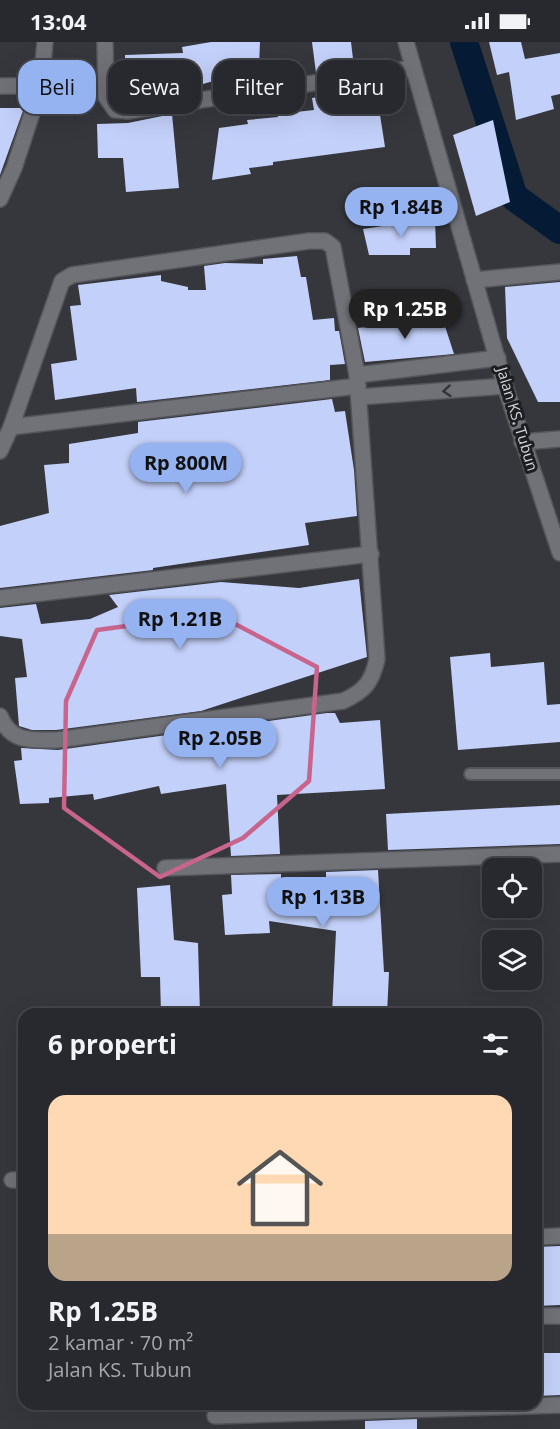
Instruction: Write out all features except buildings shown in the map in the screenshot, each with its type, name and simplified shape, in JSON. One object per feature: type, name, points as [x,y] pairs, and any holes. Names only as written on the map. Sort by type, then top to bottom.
[{"type":"street","points":[[43,60],[45,42]]},
{"type":"street","points":[[105,42],[106,97],[115,110],[128,111],[413,68]]},
{"type":"street","name":"Jalan KS. Tubun","points":[[406,42],[505,386],[560,553]]},
{"type":"street","points":[[0,86],[18,86]]},
{"type":"street","points":[[0,199],[14,168],[32,114]]},
{"type":"street","points":[[0,451],[11,427],[62,281],[72,275],[309,240],[324,241],[333,247],[337,256],[358,386],[371,554],[377,659],[373,678],[367,688],[344,701],[57,740],[27,741],[12,735],[0,716]]},
{"type":"street","points":[[474,280],[560,272]]},
{"type":"street","points":[[11,427],[358,386],[498,358]]},
{"type":"street","points":[[358,386],[505,386]]},
{"type":"street","points":[[522,442],[560,440]]},
{"type":"street","points":[[0,598],[371,554]]},
{"type":"street","points":[[165,868],[560,854]]},
{"type":"street","points":[[542,1237],[560,1236]]},
{"type":"street","points":[[542,1316],[560,1316]]},
{"type":"street","points":[[542,1406],[560,1405]]},
{"type":"street","points":[[215,1416],[463,1410]]},
{"type":"lane","points":[[470,774],[560,774]]},
{"type":"highlighted area","points":[[216,614],[317,667],[309,781],[243,838],[160,877],[64,808],[66,701],[97,630]]},
{"type":"waterway","points":[[464,42],[514,197],[560,230]]}]
